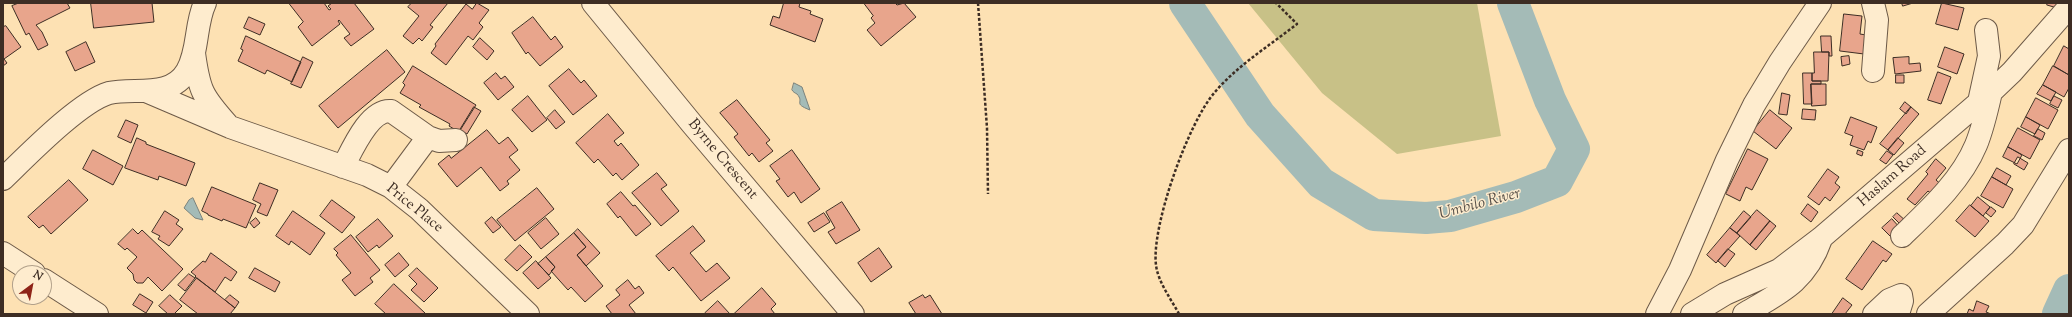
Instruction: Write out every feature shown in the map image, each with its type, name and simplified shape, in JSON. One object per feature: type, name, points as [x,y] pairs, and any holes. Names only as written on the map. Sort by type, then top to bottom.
[{"type":"street","points":[[3,179],[75,113],[96,99],[110,93],[148,92],[174,84],[187,71],[194,53],[198,22],[205,3]]},
{"type":"street","name":"Byrne Crescent","points":[[593,3],[702,136],[853,314]]},
{"type":"street","points":[[1657,314],[1680,270],[1728,160],[1754,105],[1780,62],[1820,3]]},
{"type":"street","points":[[1872,3],[1877,20],[1872,71]]},
{"type":"street","name":"Haslam Road","points":[[1692,314],[1725,294],[1779,270],[1821,238],[2012,72],[2069,7]]},
{"type":"street","points":[[1902,236],[1932,206],[1967,162],[1976,146],[1985,97],[1989,56],[1986,30]]},
{"type":"street","points":[[194,53],[199,84],[204,96],[230,127]]},
{"type":"street","name":"Price Place","points":[[148,92],[230,127],[367,175],[391,187],[419,209],[528,314]]},
{"type":"street","points":[[343,167],[356,141],[371,120],[379,112],[385,110],[391,110],[428,137],[439,141],[456,140]]},
{"type":"street","points":[[391,187],[428,137]]},
{"type":"street","points":[[1928,314],[2005,244],[2023,225],[2069,150]]},
{"type":"street","points":[[1744,314],[1785,289],[1807,270],[1821,238]]},
{"type":"street","points":[[3,253],[22,265]]},
{"type":"street","points":[[52,285],[97,314]]},
{"type":"street","points":[[1874,314],[1889,300],[1901,295],[1902,301],[1898,314]]},
{"type":"path","points":[[978,3],[987,128],[988,194]]},
{"type":"path","points":[[1180,314],[1163,285],[1156,266],[1155,244],[1179,159],[1202,111],[1214,93],[1232,74],[1297,24],[1276,3]]},
{"type":"shaded area","points":[[1248,3],[1477,3],[1501,136],[1397,154],[1322,93]]},
{"type":"water","points":[[794,83],[802,87],[810,110],[800,104],[799,97],[792,90]]},
{"type":"water","points":[[193,198],[203,220],[195,218],[184,208],[189,200]]},
{"type":"building","points":[[19,3],[67,3],[70,8],[36,25],[42,32],[48,45],[38,50],[29,33],[26,35],[12,6]]},
{"type":"building","points":[[91,3],[152,3],[154,22],[94,28]]},
{"type":"building","points":[[289,3],[324,3],[329,10],[331,9],[328,6],[332,3],[354,3],[374,29],[351,46],[344,38],[350,34],[339,20],[338,21],[340,24],[312,46],[298,27],[303,22]]},
{"type":"building","points":[[412,3],[448,3],[430,25],[433,27],[422,41],[419,38],[413,44],[403,36],[419,16],[408,7]]},
{"type":"building","points":[[477,3],[489,10],[479,23],[483,27],[473,40],[468,36],[446,65],[431,53],[436,46],[435,44],[466,4],[472,9]]},
{"type":"building","points":[[784,3],[800,3],[799,7],[811,11],[810,14],[823,19],[815,42],[770,25],[773,16],[779,18]]},
{"type":"building","points":[[864,3],[895,3],[897,5],[904,3],[916,17],[881,46],[867,30],[875,23],[871,18],[873,16]]},
{"type":"building","points":[[1902,3],[1913,3],[1903,6]]},
{"type":"building","points":[[1942,3],[1964,8],[1958,30],[1936,24]]},
{"type":"building","points":[[2048,3],[2058,3],[2057,8],[2047,5]]},
{"type":"building","points":[[1844,14],[1862,16],[1860,34],[1866,35],[1864,54],[1840,51]]},
{"type":"building","points":[[249,17],[265,24],[260,35],[244,28]]},
{"type":"building","points":[[533,17],[551,40],[555,36],[563,47],[540,66],[528,52],[526,54],[512,33]]},
{"type":"building","points":[[6,26],[21,47],[4,59],[7,63],[3,66],[3,27]]},
{"type":"building","points":[[246,36],[301,62],[292,82],[267,70],[265,74],[238,61],[243,50],[241,49]]},
{"type":"building","points":[[1821,36],[1831,36],[1832,56],[1829,56],[1829,52],[1822,52]]},
{"type":"building","points":[[480,38],[494,51],[487,60],[473,47]]},
{"type":"building","points":[[86,42],[95,62],[75,71],[66,52]]},
{"type":"building","points":[[2064,46],[2069,49],[2069,75],[2054,66]]},
{"type":"building","points":[[1945,47],[1964,54],[1957,74],[1938,67]]},
{"type":"building","points":[[387,50],[405,72],[338,128],[319,106]]},
{"type":"building","points":[[1814,52],[1829,52],[1828,81],[1812,81],[1812,73],[1814,73]]},
{"type":"building","points":[[1849,56],[1850,64],[1842,66],[1841,57]]},
{"type":"building","points":[[303,57],[313,62],[301,88],[291,84]]},
{"type":"building","points":[[1909,57],[1909,64],[1920,63],[1921,71],[1895,74],[1893,58]]},
{"type":"building","points":[[413,66],[476,105],[459,132],[449,126],[450,124],[419,107],[421,105],[400,93],[405,85],[403,83]]},
{"type":"building","points":[[2053,66],[2069,75],[2069,88],[2064,97],[2043,85]]},
{"type":"building","points":[[569,69],[581,83],[584,80],[597,96],[573,115],[549,86]]},
{"type":"building","points":[[1938,72],[1951,77],[1941,104],[1928,100]]},
{"type":"building","points":[[496,73],[501,79],[505,76],[514,87],[498,100],[484,83]]},
{"type":"building","points":[[1803,73],[1812,73],[1812,81],[1821,81],[1821,84],[1811,84],[1812,104],[1804,104]]},
{"type":"building","points":[[1896,75],[1904,75],[1904,83],[1896,83]]},
{"type":"building","points":[[1811,84],[1826,84],[1826,105],[1812,106]]},
{"type":"building","points":[[2043,85],[2056,92],[2051,101],[2037,94]]},
{"type":"building","points":[[1782,93],[1790,95],[1787,115],[1779,114]]},
{"type":"building","points":[[528,96],[547,120],[532,132],[512,110]]},
{"type":"building","points":[[2054,96],[2062,100],[2058,108],[2050,104]]},
{"type":"building","points":[[2036,98],[2058,110],[2048,129],[2026,117]]},
{"type":"building","points":[[737,100],[770,140],[766,143],[773,151],[759,162],[752,153],[749,156],[734,137],[738,134],[720,113]]},
{"type":"building","points":[[1905,102],[1911,107],[1906,114],[1900,109]]},
{"type":"building","points":[[474,107],[481,111],[467,134],[460,130]]},
{"type":"building","points":[[1911,107],[1919,114],[1888,150],[1880,144]]},
{"type":"building","points":[[1803,109],[1816,110],[1815,120],[1802,119]]},
{"type":"building","points":[[555,110],[565,122],[556,129],[547,118]]},
{"type":"building","points":[[1770,110],[1792,128],[1776,149],[1753,131]]},
{"type":"building","points":[[608,114],[624,133],[614,141],[618,146],[621,143],[639,165],[622,180],[616,173],[613,176],[598,159],[594,163],[576,143]]},
{"type":"building","points":[[1851,117],[1877,127],[1871,143],[1868,141],[1864,150],[1850,145],[1853,136],[1845,133]]},
{"type":"building","points":[[2026,117],[2040,125],[2035,134],[2021,127]]},
{"type":"building","points":[[126,120],[138,125],[131,143],[118,137]]},
{"type":"building","points":[[2018,128],[2040,140],[2030,159],[2008,147]]},
{"type":"building","points":[[2038,129],[2045,133],[2042,140],[2034,136]]},
{"type":"building","points":[[487,130],[499,144],[508,137],[518,150],[509,157],[520,170],[507,181],[509,184],[500,191],[481,167],[457,187],[438,164],[449,155],[451,158]]},
{"type":"building","points":[[137,138],[146,142],[146,144],[195,163],[186,186],[159,176],[158,180],[125,168]]},
{"type":"building","points":[[1898,138],[1904,143],[1894,155],[1888,150]]},
{"type":"building","points":[[2008,147],[2022,155],[2017,164],[2003,157]]},
{"type":"building","points":[[1748,149],[1768,159],[1752,190],[1746,187],[1740,201],[1726,194]]},
{"type":"building","points":[[93,150],[123,166],[113,185],[83,169]]},
{"type":"building","points":[[792,150],[820,189],[801,203],[794,192],[788,197],[776,181],[780,179],[770,166]]},
{"type":"building","points":[[1858,150],[1863,152],[1862,156],[1857,154]]},
{"type":"building","points":[[1887,151],[1893,155],[1886,164],[1880,160]]},
{"type":"building","points":[[2018,157],[2028,163],[2024,170],[2014,164]]},
{"type":"building","points":[[1936,159],[1946,168],[1936,180],[1943,186],[1934,196],[1928,191],[1915,205],[1907,199],[1928,174],[1926,172]]},
{"type":"building","points":[[1997,168],[2011,176],[2006,185],[1992,177]]},
{"type":"building","points":[[1828,169],[1839,177],[1835,183],[1840,187],[1830,201],[1825,197],[1819,205],[1808,197]]},
{"type":"building","points":[[657,173],[667,185],[661,189],[679,211],[661,226],[632,193]]},
{"type":"building","points":[[1992,177],[2013,189],[2003,208],[1981,196]]},
{"type":"building","points":[[69,180],[88,200],[51,234],[43,225],[39,228],[28,217]]},
{"type":"building","points":[[260,183],[278,190],[267,216],[257,212],[261,204],[253,200]]},
{"type":"building","points":[[212,187],[256,205],[246,228],[223,219],[222,221],[202,211]]},
{"type":"building","points":[[537,188],[554,209],[515,241],[497,220]]},
{"type":"building","points":[[621,192],[633,206],[635,205],[651,224],[636,236],[620,216],[618,218],[607,204]]},
{"type":"building","points":[[1978,197],[1990,207],[1983,216],[1971,206]]},
{"type":"building","points":[[332,200],[355,217],[342,233],[320,216]]},
{"type":"building","points":[[842,202],[860,230],[836,244],[828,232],[835,228],[826,212]]},
{"type":"building","points":[[1808,204],[1818,212],[1811,222],[1801,214]]},
{"type":"building","points":[[1970,205],[1989,221],[1975,237],[1956,221]]},
{"type":"building","points":[[1991,207],[1996,211],[1991,217],[1986,213]]},
{"type":"building","points":[[1757,210],[1770,221],[1750,245],[1737,233]]},
{"type":"building","points":[[165,211],[179,220],[176,224],[183,229],[169,246],[158,239],[160,236],[152,232]]},
{"type":"building","points":[[293,211],[325,233],[310,255],[291,241],[289,245],[276,236]]},
{"type":"building","points":[[1744,211],[1751,217],[1737,233],[1730,228]]},
{"type":"building","points":[[824,213],[830,222],[814,232],[808,223]]},
{"type":"building","points":[[1897,213],[1907,222],[1903,227],[1893,217]]},
{"type":"building","points":[[492,217],[501,227],[493,233],[485,223]]},
{"type":"building","points":[[256,218],[260,223],[254,228],[250,223]]},
{"type":"building","points":[[546,218],[559,234],[541,249],[528,233]]},
{"type":"building","points":[[378,219],[393,236],[379,248],[377,245],[368,252],[356,237]]},
{"type":"building","points":[[1892,219],[1901,229],[1892,238],[1882,228]]},
{"type":"building","points":[[1770,221],[1776,226],[1756,250],[1750,245]]},
{"type":"building","points":[[693,226],[705,241],[690,253],[706,272],[717,263],[730,278],[701,301],[673,267],[669,271],[656,256]]},
{"type":"building","points":[[1730,228],[1740,236],[1716,263],[1707,255]]},
{"type":"building","points":[[133,229],[138,234],[142,230],[183,269],[162,291],[148,277],[143,283],[137,283],[134,280],[133,274],[127,268],[137,257],[127,248],[125,250],[118,244]]},
{"type":"building","points":[[578,229],[600,253],[586,266],[577,255],[586,247],[574,233]]},
{"type":"building","points":[[574,233],[586,247],[577,255],[603,286],[585,302],[571,287],[568,290],[551,271],[555,267],[546,257]]},
{"type":"building","points":[[351,235],[380,270],[370,278],[373,282],[355,296],[342,280],[351,273],[336,255],[338,253],[334,249]]},
{"type":"building","points":[[1873,241],[1892,254],[1886,262],[1883,260],[1862,290],[1846,279]]},
{"type":"building","points":[[520,245],[532,257],[517,271],[505,260]]},
{"type":"building","points":[[879,248],[892,267],[871,282],[858,263]]},
{"type":"building","points":[[1728,249],[1735,254],[1725,267],[1718,261]]},
{"type":"building","points":[[211,253],[237,272],[231,281],[225,277],[215,292],[195,277],[196,276],[191,272],[203,261],[205,262]]},
{"type":"building","points":[[399,253],[409,265],[395,277],[385,265]]},
{"type":"building","points":[[546,257],[555,267],[549,275],[538,264]]},
{"type":"building","points":[[536,261],[551,278],[538,289],[523,273]]},
{"type":"building","points":[[255,268],[280,282],[275,292],[249,278]]},
{"type":"building","points":[[417,268],[438,288],[424,302],[411,290],[417,284],[409,276]]},
{"type":"building","points":[[189,274],[195,278],[185,291],[178,285]]},
{"type":"building","points":[[197,278],[235,308],[230,314],[198,314],[180,300]]},
{"type":"building","points":[[628,280],[635,289],[639,286],[644,293],[629,305],[636,314],[612,314],[606,306],[620,295],[616,290]]},
{"type":"building","points":[[394,284],[425,313],[386,314],[375,304]]},
{"type":"building","points":[[762,288],[776,304],[771,309],[775,314],[734,314]]},
{"type":"building","points":[[140,294],[153,302],[146,313],[133,305]]},
{"type":"building","points":[[170,295],[182,306],[174,314],[168,314],[159,306]]},
{"type":"building","points":[[230,295],[239,302],[235,308],[225,300]]},
{"type":"building","points":[[923,295],[925,298],[930,295],[942,314],[916,314],[909,303]]},
{"type":"building","points":[[1843,298],[1852,305],[1845,314],[1832,314]]},
{"type":"building","points":[[718,301],[730,314],[705,314],[705,313]]},
{"type":"building","points":[[1977,301],[1989,306],[1986,312],[1991,314],[1967,314],[1969,309],[1973,311]]},
{"type":"waterway","name":"Umbilo River","points":[[1185,3],[1260,115],[1321,183],[1374,215],[1426,218],[1450,216],[1516,197],[1557,181],[1574,149],[1550,100],[1513,3]]},
{"type":"waterway","name":"Umbilo River","points":[[2058,314],[2069,290]]}]
